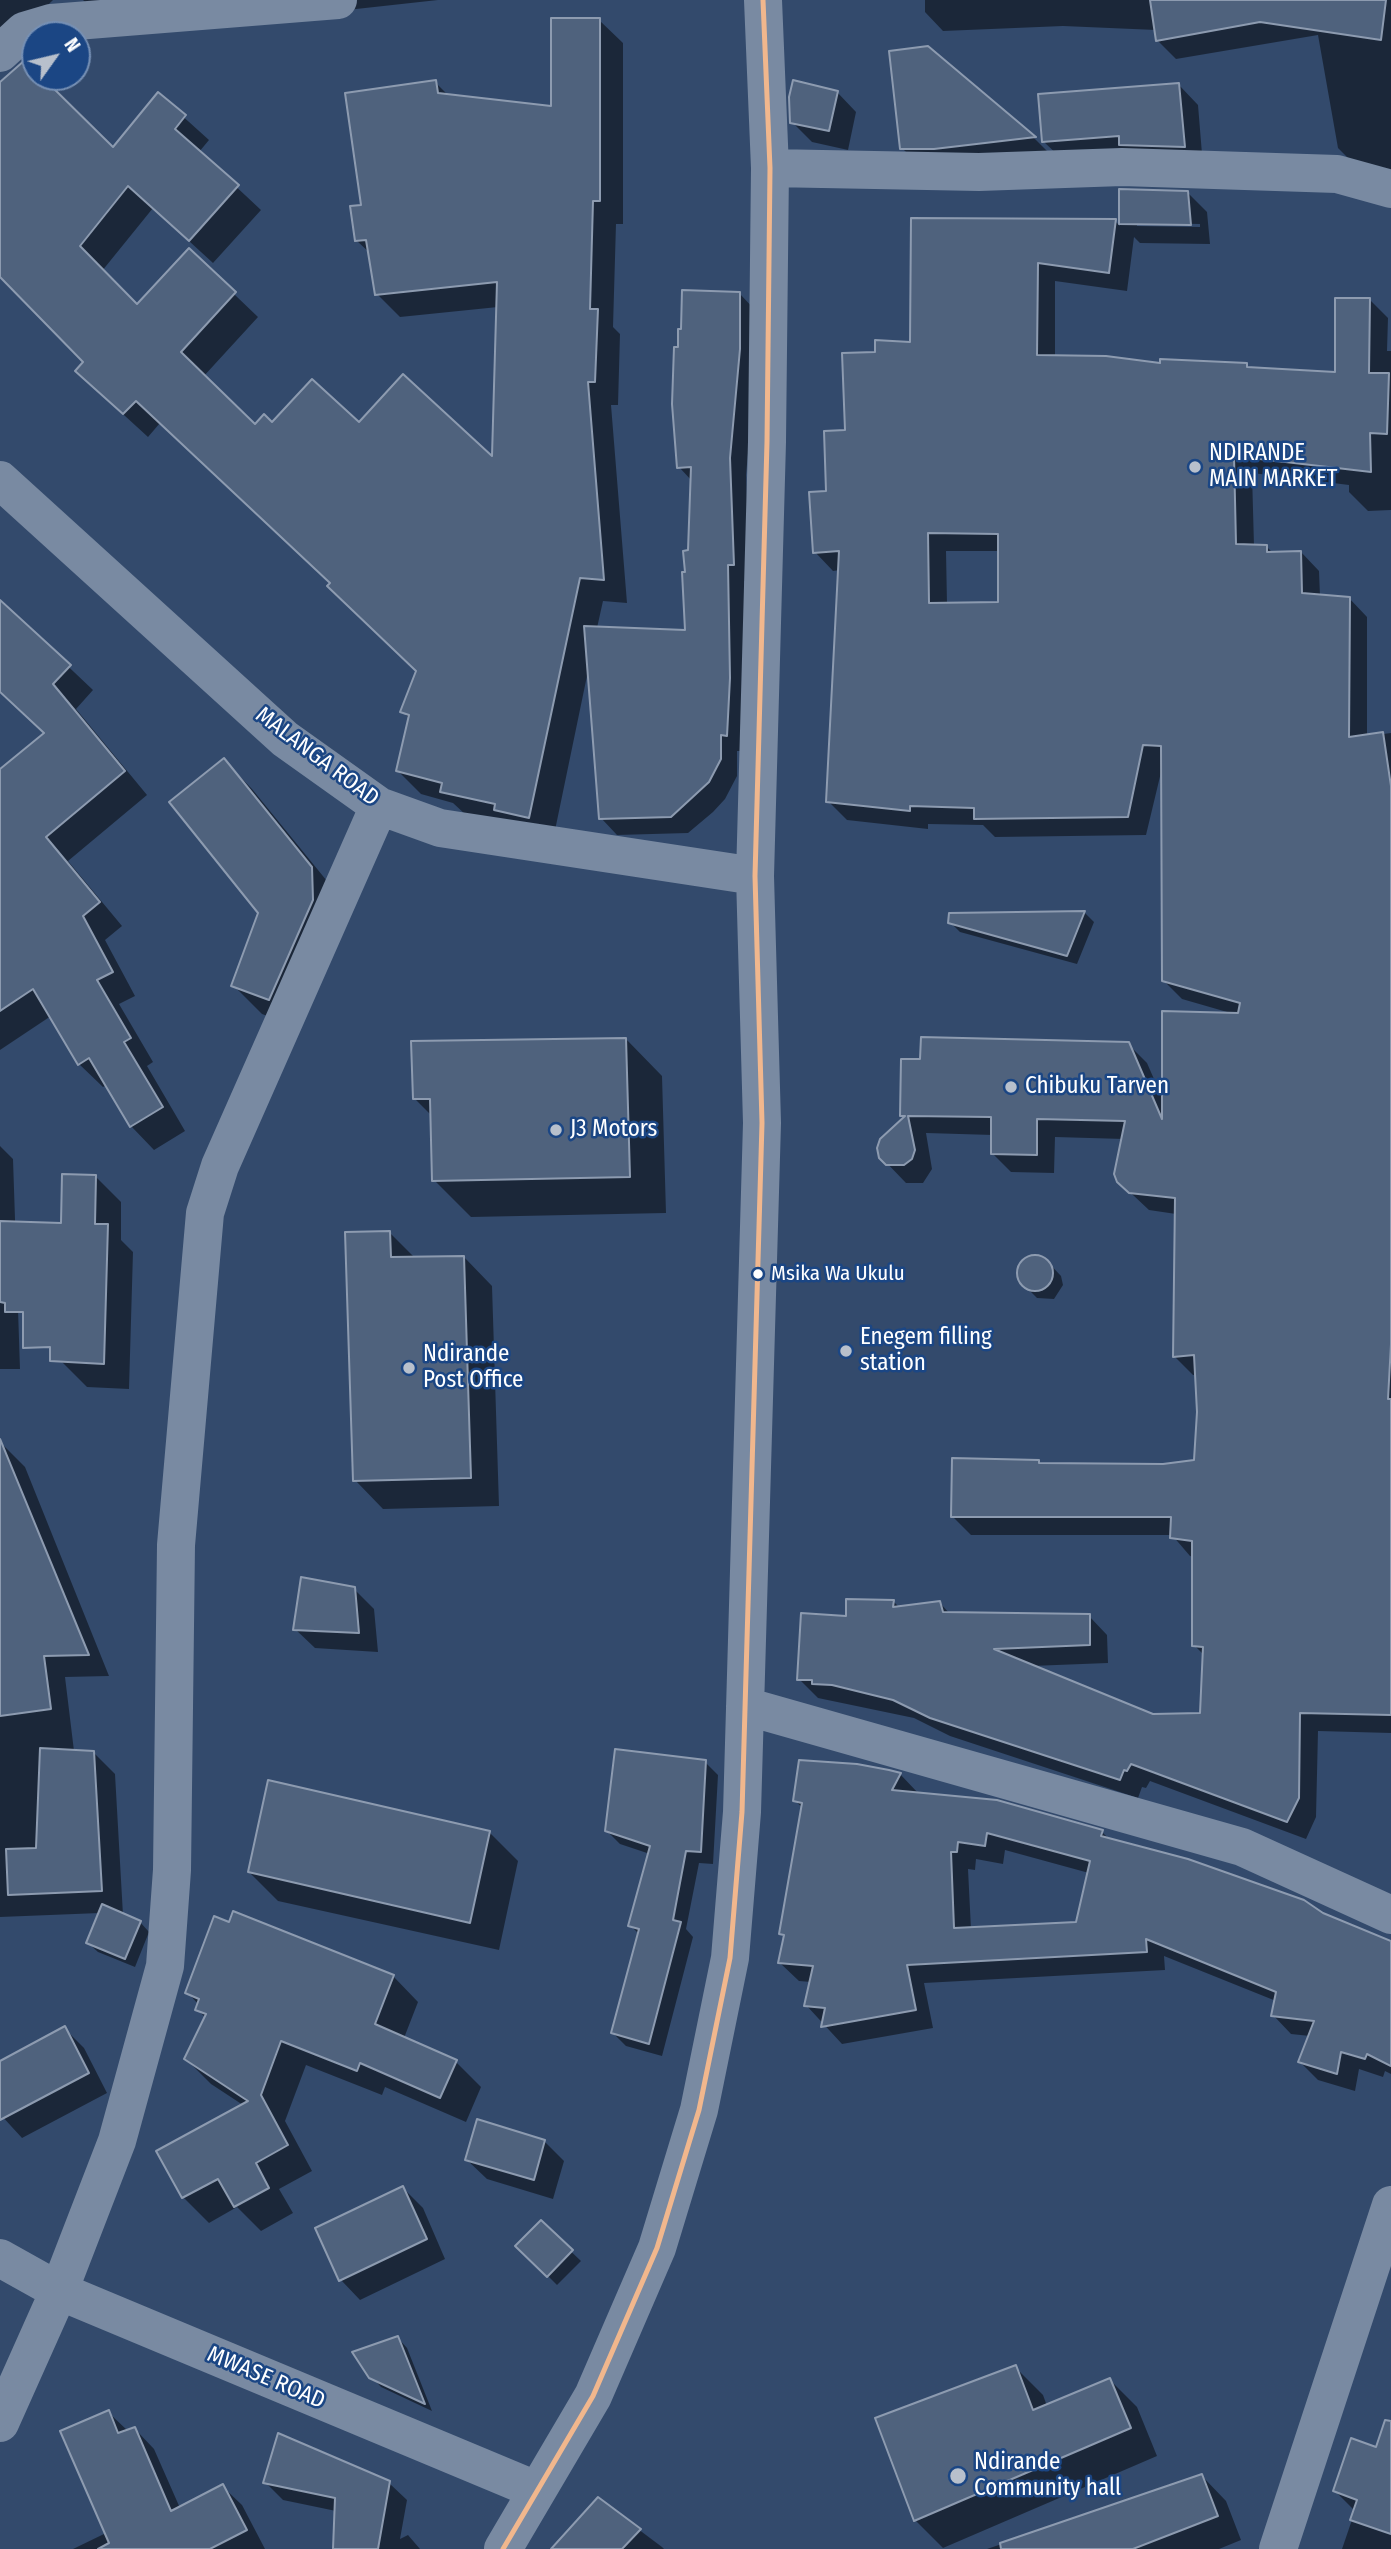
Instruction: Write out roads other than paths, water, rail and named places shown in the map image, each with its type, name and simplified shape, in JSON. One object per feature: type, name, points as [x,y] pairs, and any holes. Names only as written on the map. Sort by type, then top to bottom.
[{"type":"street","points":[[0,53],[24,32],[51,23],[338,0]]},
{"type":"street","points":[[503,2549],[593,2396],[652,2260],[699,2110],[730,1958],[742,1812],[762,1123],[755,876],[767,442],[770,168],[763,0]]},
{"type":"street","points":[[770,168],[979,172],[1122,167],[1337,174],[1391,189]]},
{"type":"street","name":"MALANGA ROAD","points":[[0,480],[285,739],[379,806],[440,828],[755,876]]},
{"type":"street","points":[[0,2423],[59,2291],[117,2141],[165,1966],[172,1870],[176,1545],[205,1213],[220,1166],[379,806]]},
{"type":"street","points":[[745,1706],[1242,1847],[1391,1915]]},
{"type":"street","points":[[1278,2549],[1391,2205]]},
{"type":"street","name":"MWASE ROAD","points":[[0,2258],[59,2291],[536,2490]]},
{"type":"place","name":"NDIRANDE MAIN MARKET","points":[[1195,467]]},
{"type":"place","name":"Chibuku Tarven","points":[[1011,1087]]},
{"type":"place","name":"J3 Motors","points":[[556,1130]]},
{"type":"place","name":"Msika Wa Ukulu","points":[[758,1274]]},
{"type":"place","name":"Enegem filling station","points":[[846,1351]]},
{"type":"place","name":"Ndirande Post Office","points":[[409,1368]]},
{"type":"place","name":"Ndirande Community hall","points":[[958,2476]]}]
